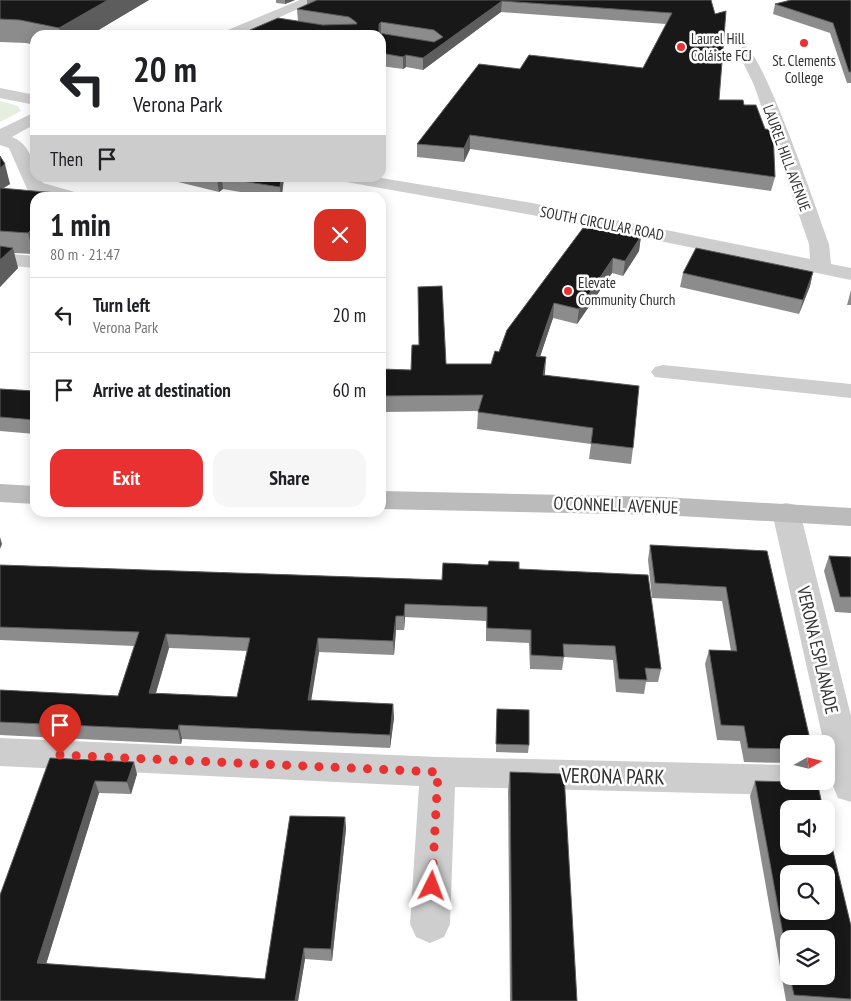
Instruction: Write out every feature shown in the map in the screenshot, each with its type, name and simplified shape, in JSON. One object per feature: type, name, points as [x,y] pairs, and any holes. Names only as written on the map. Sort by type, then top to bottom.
[{"type":"main road","points":[[0,494],[30,495]]},
{"type":"main road","name":"O'CONNELL AVENUE","points":[[386,500],[663,506],[851,517]]},
{"type":"street","points":[[241,30],[311,0]]},
{"type":"street","points":[[264,21],[283,24]]},
{"type":"street","name":"LAUREL HILL AVENUE","points":[[744,50],[762,85],[819,244],[821,268]]},
{"type":"street","points":[[0,93],[30,99]]},
{"type":"street","points":[[30,120],[4,134],[3,140],[16,145],[30,176]]},
{"type":"street","points":[[33,182],[35,187],[53,192]]},
{"type":"street","name":"SOUTH CIRCULAR ROAD","points":[[375,182],[532,209],[851,274]]},
{"type":"street","points":[[2,259],[30,262]]},
{"type":"street","points":[[664,372],[851,390]]},
{"type":"street","name":"VERONA ESPLANADE","points":[[786,512],[842,783]]},
{"type":"street","name":"VERONA PARK","points":[[0,752],[438,772],[780,780]]},
{"type":"street","points":[[430,924],[438,772]]},
{"type":"green space","points":[[0,101],[18,106],[21,111],[0,122]]},
{"type":"building","points":[[0,0],[108,0],[59,28],[20,20],[0,19]]},
{"type":"building","points":[[317,0],[711,0],[715,14],[726,11],[719,100],[743,100],[744,105],[756,105],[765,129],[773,130],[775,177],[470,135],[464,148],[417,144],[479,64],[520,69],[529,55],[643,68],[672,13],[502,1],[423,58],[386,54],[386,34],[434,42],[443,37],[434,30],[381,22],[379,30],[250,30],[278,18],[323,25],[357,24],[349,17],[297,9]]},
{"type":"building","points":[[791,0],[851,0],[851,72],[849,72],[833,23],[775,4]]},
{"type":"building","points":[[0,156],[5,164],[0,168]]},
{"type":"building","points":[[248,182],[281,182],[280,187]]},
{"type":"building","points":[[0,188],[45,192],[30,192],[30,231],[28,233],[0,231]]},
{"type":"building","points":[[590,226],[641,236],[625,261],[613,258],[579,309],[554,303],[536,356],[546,357],[543,375],[639,386],[633,448],[591,443],[593,428],[478,412],[483,395],[386,396],[386,369],[411,370],[412,345],[419,345],[418,287],[442,286],[446,364],[491,364],[495,351],[499,352],[507,330],[583,228],[588,229]]},
{"type":"building","points":[[0,246],[13,248],[0,260]]},
{"type":"building","points":[[696,248],[813,272],[803,300],[683,273]]},
{"type":"building","points":[[0,389],[30,391],[30,420],[0,417]]},
{"type":"building","points":[[650,545],[767,551],[809,735],[780,735],[780,749],[748,748],[744,726],[721,725],[709,650],[737,651],[726,587],[655,583]]},
{"type":"building","points":[[829,556],[851,557],[851,597],[840,597]]},
{"type":"building","points":[[489,561],[519,562],[519,569],[648,575],[661,669],[645,668],[647,680],[619,679],[615,646],[563,644],[564,657],[531,655],[531,630],[487,628],[487,607],[405,604],[404,616],[396,616],[393,641],[318,638],[308,700],[393,704],[390,735],[179,725],[178,730],[0,722],[0,690],[118,696],[139,632],[0,627],[0,565],[442,580],[443,563],[488,565]],"holes":[[[166,634],[250,638],[237,697],[149,693]]]},
{"type":"building","points":[[497,709],[529,710],[529,745],[496,744]]},
{"type":"building","points":[[50,758],[134,762],[127,782],[95,781],[37,963],[265,979],[290,816],[345,817],[331,949],[304,948],[295,1001],[0,1001],[0,895]]},
{"type":"building","points":[[510,772],[564,774],[577,1001],[512,1001]]},
{"type":"building","points":[[755,781],[780,782],[780,790],[819,790],[821,800],[780,800],[780,855],[834,855],[851,926],[851,999],[794,995],[792,985],[835,985],[835,930],[782,930],[780,920],[835,920],[835,865],[780,865],[780,918]]},
{"type":"place","name":"St. Clements College","points":[[804,43]]},
{"type":"place","name":"Laurel Hill Coláiste FCJ","points":[[681,47]]},
{"type":"place","name":"Elevate Community Church","points":[[568,291]]},
{"type":"route","points":[[60,755],[438,772],[432,886]]}]
